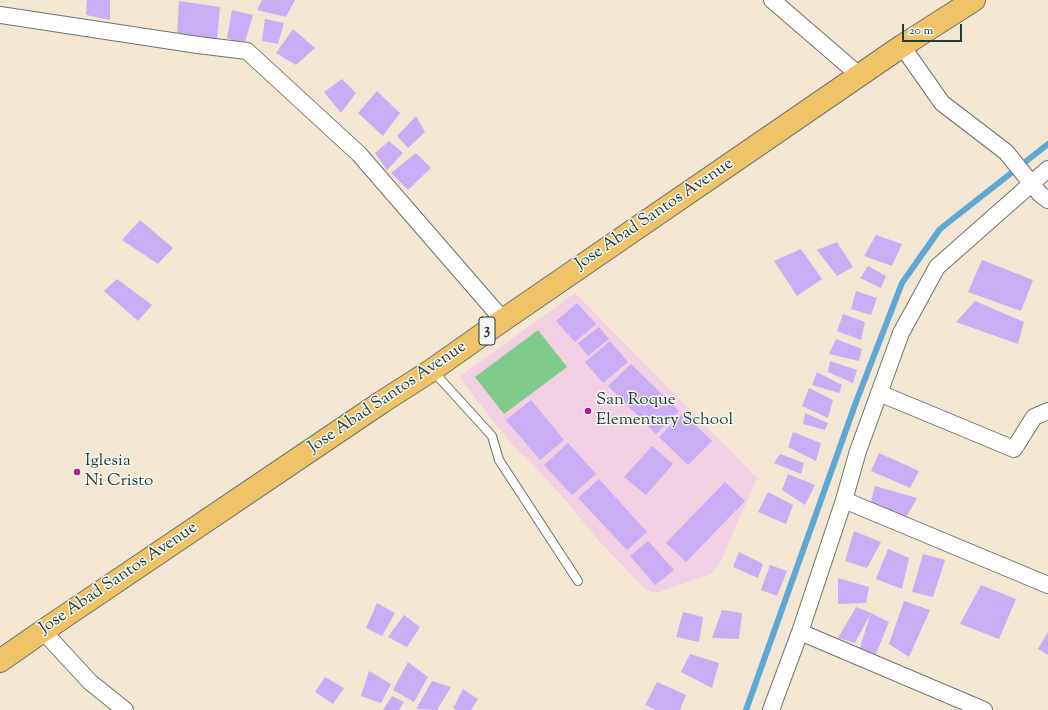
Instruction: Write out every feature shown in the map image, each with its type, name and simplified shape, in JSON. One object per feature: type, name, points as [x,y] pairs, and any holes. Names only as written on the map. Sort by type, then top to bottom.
[{"type":"highway","name":"Jose Abad Santos Avenue","points":[[0,661],[382,402],[432,370],[902,46],[974,0]]},
{"type":"street","points":[[772,0],[859,76]]},
{"type":"street","points":[[0,15],[190,44],[247,51],[360,154],[503,320]]},
{"type":"street","points":[[902,46],[942,102],[1006,152],[1040,194],[1048,200]]},
{"type":"street","points":[[771,710],[800,632],[844,500],[858,451],[901,333],[937,267],[1029,181],[1048,169]]},
{"type":"street","points":[[879,393],[1014,449],[1034,417],[1048,411]]},
{"type":"street","points":[[844,500],[1048,585]]},
{"type":"street","points":[[43,631],[90,682],[125,710]]},
{"type":"street","points":[[800,632],[984,710]]},
{"type":"lane","points":[[432,370],[492,436],[499,460],[578,581]]},
{"type":"shaded area","name":"San Roque Elementary School","points":[[575,293],[757,478],[720,563],[711,574],[656,593],[646,590],[598,540],[562,496],[512,445],[459,377]]},
{"type":"green space","points":[[538,330],[567,367],[504,414],[475,377]]},
{"type":"building","points":[[87,0],[110,0],[110,20],[86,15]]},
{"type":"building","points":[[262,0],[295,0],[286,17],[257,10]]},
{"type":"building","points":[[179,1],[220,7],[217,40],[177,36]]},
{"type":"building","points":[[232,10],[253,15],[244,45],[227,38]]},
{"type":"building","points":[[265,19],[284,23],[278,44],[262,41]]},
{"type":"building","points":[[293,29],[315,48],[296,65],[276,53]]},
{"type":"building","points":[[342,79],[356,93],[341,113],[324,92]]},
{"type":"building","points":[[377,91],[400,113],[383,136],[358,113]]},
{"type":"building","points":[[416,116],[425,132],[408,148],[397,136]]},
{"type":"building","points":[[389,141],[403,153],[387,170],[375,153]]},
{"type":"building","points":[[416,153],[431,168],[408,190],[391,173]]},
{"type":"building","points":[[140,220],[173,248],[158,264],[122,240]]},
{"type":"building","points":[[876,235],[902,244],[892,266],[864,256]]},
{"type":"building","points":[[837,242],[853,267],[837,276],[817,250]]},
{"type":"building","points":[[801,249],[822,279],[797,296],[774,261]]},
{"type":"building","points":[[982,260],[1033,280],[1021,311],[968,292]]},
{"type":"building","points":[[868,266],[886,276],[881,288],[860,278]]},
{"type":"building","points":[[117,279],[152,305],[138,321],[104,291]]},
{"type":"building","points":[[856,291],[877,298],[871,315],[851,309]]},
{"type":"building","points":[[975,301],[1024,322],[1018,344],[956,322]]},
{"type":"building","points":[[577,303],[596,324],[575,342],[556,321]]},
{"type":"building","points":[[843,314],[865,322],[861,340],[837,331]]},
{"type":"building","points":[[599,327],[609,339],[588,356],[578,343]]},
{"type":"building","points":[[836,339],[862,349],[859,361],[829,354]]},
{"type":"building","points":[[610,341],[628,362],[603,383],[585,362]]},
{"type":"building","points":[[830,361],[857,370],[853,383],[828,372]]},
{"type":"building","points":[[631,364],[679,411],[656,434],[608,386]]},
{"type":"building","points":[[817,372],[842,385],[839,393],[812,385]]},
{"type":"building","points":[[809,388],[833,400],[828,418],[802,406]]},
{"type":"building","points":[[531,400],[564,440],[540,460],[506,420]]},
{"type":"building","points":[[683,413],[712,441],[688,465],[659,437]]},
{"type":"building","points":[[805,413],[828,423],[825,430],[803,424]]},
{"type":"building","points":[[793,432],[821,443],[816,461],[788,447]]},
{"type":"building","points":[[568,443],[596,474],[572,495],[544,465]]},
{"type":"building","points":[[652,446],[673,464],[646,495],[624,477]]},
{"type":"building","points":[[879,453],[919,471],[910,488],[871,471]]},
{"type":"building","points":[[780,454],[804,463],[801,474],[774,463]]},
{"type":"building","points":[[788,474],[815,485],[805,505],[782,490]]},
{"type":"building","points":[[599,479],[647,532],[627,550],[578,498]]},
{"type":"building","points":[[725,482],[745,501],[686,562],[666,543]]},
{"type":"building","points":[[875,486],[917,498],[904,521],[870,505]]},
{"type":"building","points":[[768,492],[793,505],[786,524],[758,512]]},
{"type":"building","points":[[854,531],[881,542],[867,568],[845,561]]},
{"type":"building","points":[[648,541],[674,570],[655,585],[630,556]]},
{"type":"building","points":[[888,549],[909,558],[902,589],[876,579]]},
{"type":"building","points":[[739,552],[763,564],[758,578],[733,567]]},
{"type":"building","points":[[923,554],[945,560],[933,597],[912,592]]},
{"type":"building","points":[[770,565],[787,571],[777,596],[761,590]]},
{"type":"building","points":[[838,578],[869,587],[866,603],[838,604]]},
{"type":"building","points":[[981,585],[1016,599],[999,639],[960,624]]},
{"type":"building","points":[[904,601],[930,610],[909,657],[889,644]]},
{"type":"building","points":[[377,603],[395,613],[382,636],[366,628]]},
{"type":"building","points":[[856,607],[871,613],[855,643],[838,638]]},
{"type":"building","points":[[722,610],[742,613],[739,639],[712,638]]},
{"type":"building","points":[[683,612],[703,617],[699,642],[676,637]]},
{"type":"building","points":[[871,613],[889,622],[876,654],[859,650]]},
{"type":"building","points":[[404,615],[420,627],[407,647],[388,637]]},
{"type":"building","points":[[1048,632],[1048,655],[1038,649]]},
{"type":"building","points":[[690,654],[719,663],[712,688],[681,672]]},
{"type":"building","points":[[408,662],[428,677],[414,702],[393,690]]},
{"type":"building","points":[[369,671],[391,684],[381,703],[361,696]]},
{"type":"building","points":[[325,677],[344,688],[333,704],[315,692]]},
{"type":"building","points":[[432,681],[451,687],[437,710],[416,709]]},
{"type":"building","points":[[657,682],[686,695],[680,710],[656,710],[645,705]]},
{"type":"building","points":[[463,689],[478,699],[471,710],[457,710],[453,708]]},
{"type":"building","points":[[392,696],[404,702],[399,710],[383,710]]},
{"type":"waterway","points":[[746,710],[856,402],[902,283],[940,229],[1048,144]]},
{"type":"place","name":"San Roque Elementary School","points":[[588,411]]},
{"type":"place","name":"Iglesia Ni Cristo","points":[[77,472]]}]
